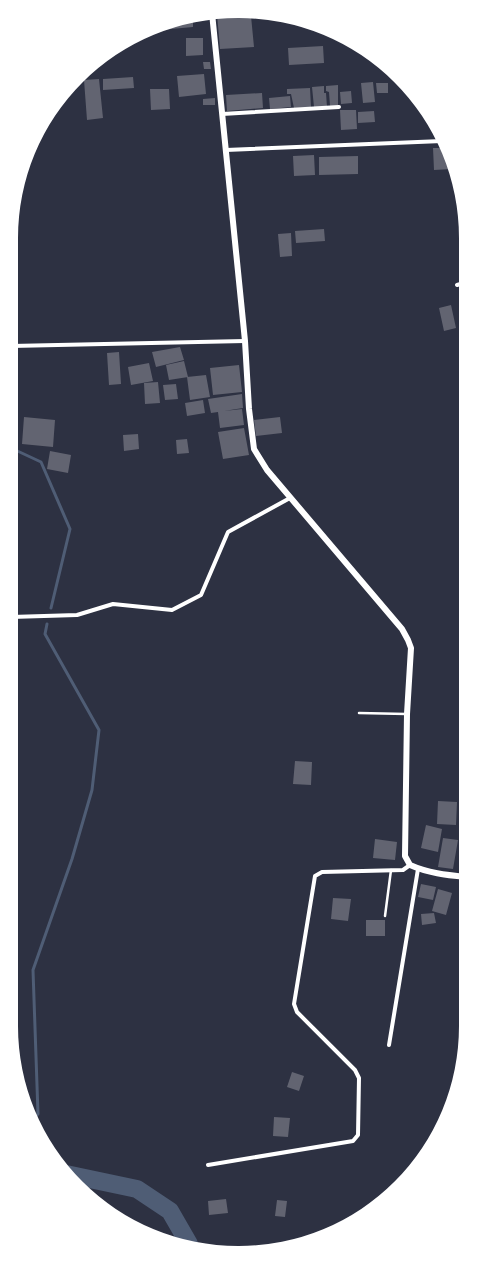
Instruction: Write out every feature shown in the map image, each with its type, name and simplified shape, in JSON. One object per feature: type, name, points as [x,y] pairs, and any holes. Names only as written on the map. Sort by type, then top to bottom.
[{"type":"street","points":[[213,20],[245,341],[249,409],[254,449],[267,470],[402,629],[408,640],[411,648],[407,714],[405,856],[410,865],[418,869],[459,876]]},
{"type":"street","points":[[222,114],[339,107]]},
{"type":"street","points":[[226,150],[436,141]]},
{"type":"street","points":[[18,346],[245,341]]},
{"type":"street","points":[[18,617],[77,615],[112,604],[172,610],[201,594],[228,532],[290,498]]},
{"type":"street","points":[[208,1164],[353,1141],[358,1135],[359,1078],[355,1070],[297,1012],[294,1004],[315,876],[322,872],[403,870],[410,865]]},
{"type":"street","points":[[389,1045],[418,869]]},
{"type":"lane","points":[[359,713],[407,714]]},
{"type":"lane","points":[[385,916],[392,870]]},
{"type":"building","points":[[251,18],[254,47],[220,49],[217,19]]},
{"type":"building","points":[[193,23],[193,27],[171,29]]},
{"type":"building","points":[[186,38],[203,38],[203,55],[186,56]]},
{"type":"building","points":[[323,46],[324,63],[289,65],[288,48]]},
{"type":"building","points":[[203,62],[210,62],[211,69],[204,69]]},
{"type":"building","points":[[204,74],[206,94],[179,97],[177,76]]},
{"type":"building","points":[[133,77],[134,88],[103,90],[103,79]]},
{"type":"building","points":[[99,79],[103,118],[87,120],[84,82],[86,80]]},
{"type":"building","points":[[373,82],[375,102],[363,103],[361,83]]},
{"type":"building","points":[[376,83],[388,83],[388,93],[377,93]]},
{"type":"building","points":[[338,85],[338,106],[330,106],[329,92],[326,91],[326,86]]},
{"type":"building","points":[[324,86],[327,107],[314,107],[312,87]]},
{"type":"building","points":[[310,88],[311,107],[294,108],[291,94],[287,94],[287,89]]},
{"type":"building","points":[[150,89],[169,89],[170,109],[151,110]]},
{"type":"building","points":[[351,91],[352,103],[341,104],[340,92]]},
{"type":"building","points":[[262,93],[263,108],[227,111],[226,95]]},
{"type":"building","points":[[290,96],[291,107],[270,109],[269,98]]},
{"type":"building","points":[[215,98],[215,105],[203,105],[203,99]]},
{"type":"building","points":[[340,110],[356,110],[357,129],[341,130]]},
{"type":"building","points":[[374,111],[375,122],[358,123],[358,112]]},
{"type":"building","points":[[433,148],[439,148],[447,169],[434,170]]},
{"type":"building","points":[[314,155],[315,175],[294,176],[293,156]]},
{"type":"building","points":[[358,156],[358,174],[319,175],[319,157]]},
{"type":"building","points":[[324,229],[325,241],[296,243],[295,231]]},
{"type":"building","points":[[291,233],[292,256],[280,257],[278,234]]},
{"type":"building","points":[[451,305],[456,328],[444,331],[439,308]]},
{"type":"building","points":[[180,347],[184,360],[156,367],[152,352]]},
{"type":"building","points":[[119,352],[121,384],[109,385],[107,353]]},
{"type":"building","points":[[184,361],[188,377],[169,380],[166,365]]},
{"type":"building","points":[[149,363],[153,381],[131,385],[128,367]]},
{"type":"building","points":[[239,365],[242,392],[213,395],[210,368]]},
{"type":"building","points":[[206,375],[210,397],[190,400],[187,377]]},
{"type":"building","points":[[158,382],[160,403],[145,404],[144,383]]},
{"type":"building","points":[[176,384],[178,399],[165,400],[163,385]]},
{"type":"building","points":[[242,394],[243,408],[224,411],[242,409],[244,425],[220,428],[218,412],[211,413],[208,399]]},
{"type":"building","points":[[203,400],[205,413],[187,416],[185,403]]},
{"type":"building","points":[[24,417],[55,420],[53,447],[22,444]]},
{"type":"building","points":[[280,417],[282,433],[256,436],[254,420]]},
{"type":"building","points":[[244,428],[249,455],[223,459],[218,432]]},
{"type":"building","points":[[138,434],[139,449],[124,451],[123,435]]},
{"type":"building","points":[[187,439],[189,453],[177,454],[176,440]]},
{"type":"building","points":[[50,451],[71,455],[68,473],[47,469]]},
{"type":"building","points":[[295,761],[312,762],[311,785],[293,784]]},
{"type":"building","points":[[438,801],[457,802],[456,825],[437,824]]},
{"type":"building","points":[[426,825],[442,829],[438,852],[421,848]]},
{"type":"building","points":[[443,838],[458,840],[453,869],[438,867]]},
{"type":"building","points":[[375,839],[397,842],[395,860],[373,858]]},
{"type":"building","points":[[421,884],[436,887],[433,900],[418,897]]},
{"type":"building","points":[[438,889],[452,893],[446,915],[432,911]]},
{"type":"building","points":[[333,898],[351,899],[348,921],[331,919]]},
{"type":"building","points":[[434,913],[436,923],[422,925],[421,914]]},
{"type":"building","points":[[366,920],[385,920],[385,936],[366,936]]},
{"type":"building","points":[[292,1072],[304,1076],[299,1091],[287,1087]]},
{"type":"building","points":[[274,1117],[290,1118],[288,1137],[273,1136]]},
{"type":"building","points":[[226,1199],[228,1213],[209,1215],[208,1201]]},
{"type":"building","points":[[277,1200],[287,1201],[285,1217],[275,1216]]},
{"type":"waterway","points":[[18,451],[41,462],[70,529],[51,608]]},
{"type":"waterway","points":[[37,1115],[33,970],[72,859],[92,790],[99,730],[45,634],[47,624]]},
{"type":"waterway","points":[[79,1177],[137,1189],[170,1211],[186,1240]]}]
